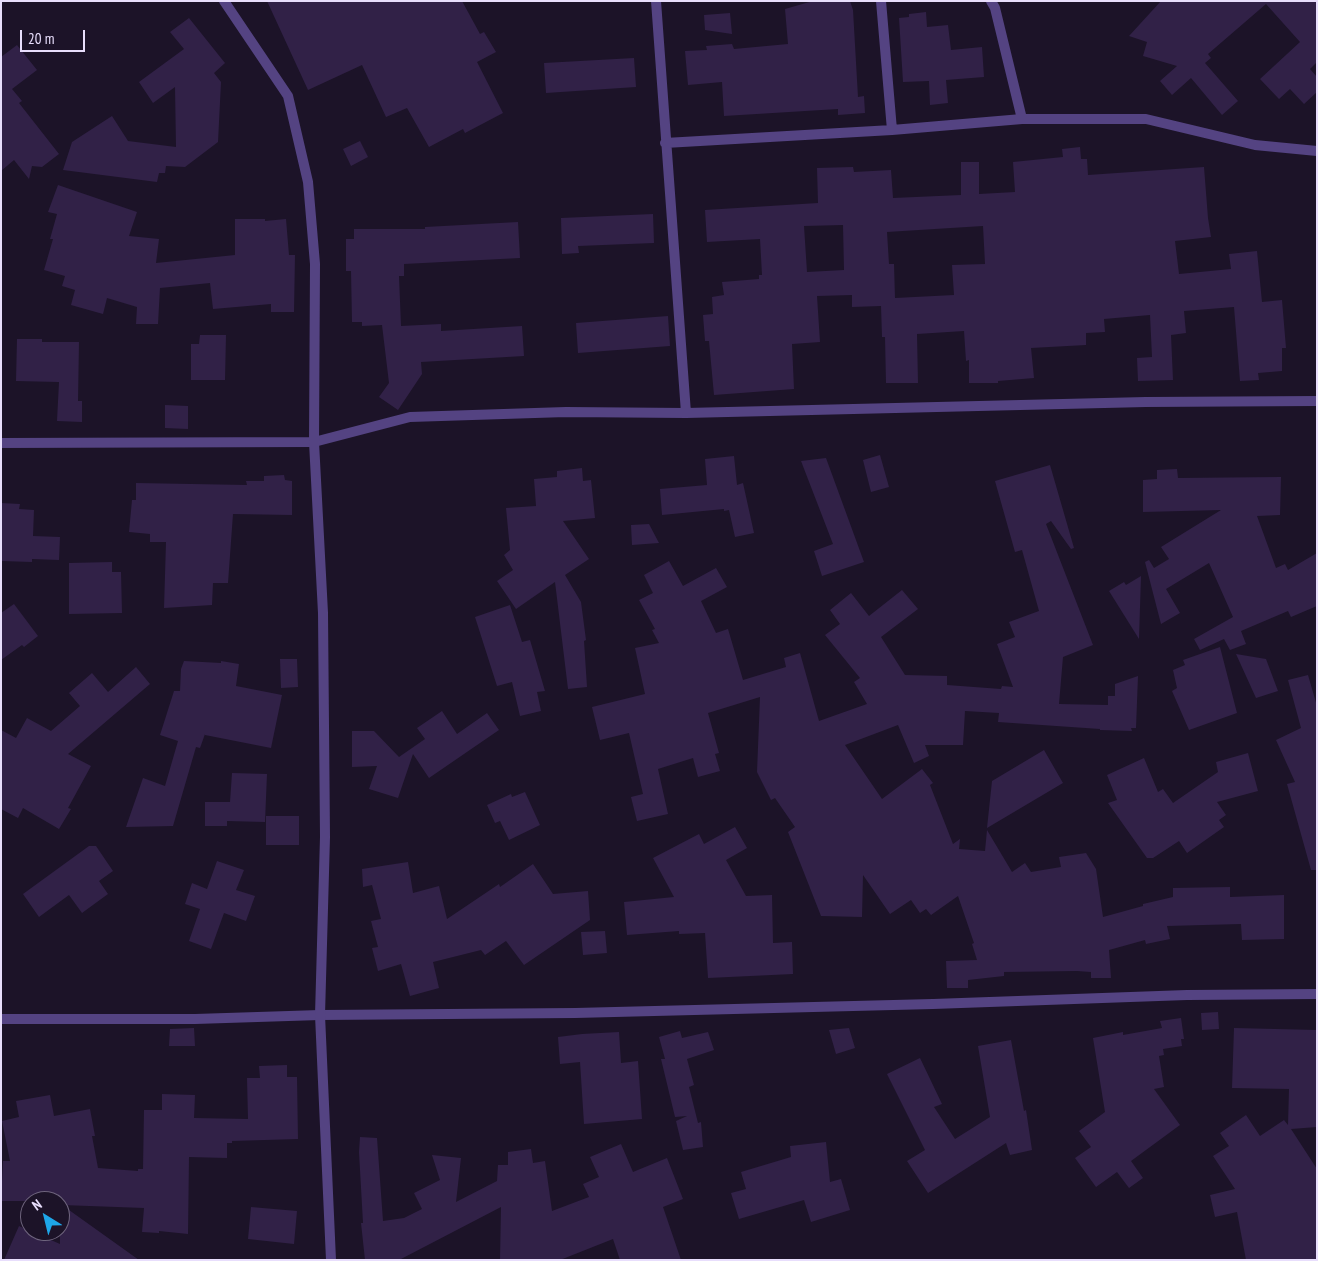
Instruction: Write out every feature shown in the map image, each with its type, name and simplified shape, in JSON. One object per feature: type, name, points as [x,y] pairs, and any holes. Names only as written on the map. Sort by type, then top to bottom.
[{"type":"street","points":[[224,1],[288,96],[308,182],[315,264],[314,442],[323,613],[325,836],[320,1015],[331,1260]]},
{"type":"street","points":[[656,1],[686,413]]},
{"type":"street","points":[[881,1],[892,130]]},
{"type":"street","points":[[991,1],[995,8],[1022,119]]},
{"type":"street","points":[[666,143],[892,130],[1022,119],[1146,119],[1254,145],[1317,151]]},
{"type":"street","points":[[1,443],[314,442],[410,417],[566,412],[686,413],[1146,402],[1317,401]]},
{"type":"street","points":[[1,1019],[195,1019],[320,1015],[575,1013],[933,1004],[1187,995],[1317,994]]},
{"type":"building","points":[[267,1],[462,1],[480,34],[484,32],[496,52],[477,62],[503,113],[465,133],[463,129],[429,147],[407,108],[386,117],[362,65],[308,90]]},
{"type":"building","points":[[813,1],[850,1],[853,10],[858,97],[864,96],[865,113],[838,115],[838,109],[724,116],[722,82],[688,85],[685,51],[707,50],[706,46],[732,44],[734,49],[788,44],[785,9]]},
{"type":"building","points":[[1161,1],[1317,1],[1317,62],[1310,69],[1317,77],[1317,92],[1304,104],[1290,89],[1279,99],[1260,79],[1300,42],[1266,4],[1208,54],[1211,58],[1205,63],[1238,101],[1222,115],[1191,78],[1172,95],[1160,81],[1177,66],[1143,56],[1147,42],[1129,36]]},
{"type":"building","points":[[926,12],[927,27],[948,25],[951,50],[982,47],[984,77],[946,80],[948,103],[930,105],[929,81],[903,82],[899,18],[909,17],[909,14]]},
{"type":"building","points":[[730,13],[732,34],[705,30],[704,15]]},
{"type":"building","points":[[189,18],[225,63],[214,73],[221,82],[218,142],[185,167],[166,166],[165,173],[159,173],[157,182],[63,170],[72,142],[112,116],[128,141],[176,147],[175,87],[153,103],[139,82],[184,49],[170,32]]},
{"type":"building","points":[[17,45],[37,70],[12,89],[22,101],[19,103],[59,154],[42,167],[32,166],[29,179],[14,160],[1,171],[1,57]]},
{"type":"building","points":[[634,58],[636,87],[546,93],[544,63]]},
{"type":"building","points":[[360,141],[368,157],[351,166],[343,149]]},
{"type":"building","points":[[1080,147],[1081,159],[1087,159],[1088,175],[1204,167],[1211,237],[1175,241],[1179,274],[1231,269],[1229,254],[1257,251],[1262,302],[1282,300],[1286,348],[1282,348],[1282,371],[1258,373],[1259,380],[1240,381],[1234,307],[1184,311],[1186,333],[1171,335],[1173,380],[1138,381],[1137,358],[1152,357],[1150,315],[1104,319],[1105,332],[1086,333],[1086,345],[1031,348],[1034,378],[998,381],[998,383],[969,383],[969,360],[966,361],[964,331],[917,334],[918,383],[886,383],[885,337],[882,337],[881,306],[852,307],[852,295],[817,296],[820,342],[792,344],[794,389],[714,395],[709,341],[705,341],[703,315],[713,314],[712,297],[724,295],[722,282],[759,279],[759,275],[762,275],[760,239],[707,242],[705,210],[818,203],[817,168],[853,167],[854,172],[891,170],[893,198],[961,195],[961,162],[979,162],[979,194],[1015,192],[1013,162],[1063,157],[1062,149]],"holes":[[[843,225],[844,270],[807,272],[804,226]],[[983,226],[985,264],[952,265],[954,295],[895,298],[894,264],[889,264],[887,232]]]},
{"type":"building","points":[[58,185],[137,212],[129,236],[159,239],[156,263],[235,255],[235,219],[265,219],[265,221],[286,219],[289,255],[295,255],[294,312],[271,312],[271,304],[213,309],[210,283],[160,288],[158,324],[136,324],[137,307],[107,298],[103,314],[71,305],[75,290],[62,286],[65,276],[44,270],[53,239],[50,239],[57,214],[48,212]]},
{"type":"building","points":[[653,214],[654,243],[578,246],[579,253],[562,254],[561,218]]},
{"type":"building","points":[[518,222],[520,258],[404,264],[404,276],[399,276],[401,326],[441,324],[441,331],[522,326],[524,356],[421,362],[422,374],[398,410],[379,397],[389,383],[382,325],[362,326],[362,322],[352,322],[351,271],[346,271],[346,239],[354,239],[354,229],[425,229],[425,227]]},
{"type":"building","points":[[668,316],[670,346],[578,353],[576,323]]},
{"type":"building","points":[[200,335],[226,335],[225,380],[191,380],[191,344],[199,344]]},
{"type":"building","points":[[17,339],[42,339],[42,342],[79,342],[78,401],[82,401],[82,422],[57,421],[59,382],[16,381]]},
{"type":"building","points":[[165,405],[188,406],[188,429],[165,428]]},
{"type":"building","points":[[880,455],[889,487],[871,492],[863,460]]},
{"type":"building","points":[[734,456],[737,485],[743,483],[754,533],[735,537],[729,510],[724,511],[724,509],[662,515],[660,489],[707,485],[705,459]]},
{"type":"building","points":[[826,458],[864,562],[822,576],[814,551],[833,544],[801,461]]},
{"type":"building","points":[[1050,465],[1074,548],[1071,549],[1051,521],[1046,524],[1093,645],[1063,657],[1059,704],[1108,705],[1108,696],[1115,696],[1115,684],[1138,676],[1136,728],[1131,728],[1132,731],[1100,730],[998,722],[999,713],[965,711],[963,745],[925,745],[929,756],[914,763],[898,725],[845,745],[882,799],[922,769],[933,783],[930,785],[953,844],[960,839],[959,849],[985,851],[987,830],[1012,872],[1025,863],[1031,872],[1061,867],[1059,857],[1086,853],[1096,869],[1103,917],[1143,906],[1143,904],[1173,897],[1173,888],[1230,887],[1230,897],[1284,895],[1284,939],[1242,940],[1241,924],[1167,926],[1170,939],[1146,944],[1145,940],[1109,950],[1111,978],[1091,978],[1091,972],[1077,971],[1004,972],[1004,976],[968,980],[968,988],[947,988],[946,961],[977,960],[972,944],[974,943],[958,896],[931,915],[926,909],[920,913],[911,900],[890,914],[863,875],[862,917],[821,916],[788,832],[795,827],[775,798],[771,800],[757,772],[760,697],[708,713],[719,753],[715,754],[720,771],[698,777],[693,758],[658,769],[668,814],[637,821],[631,797],[643,794],[629,733],[600,740],[592,707],[645,694],[635,648],[659,643],[652,630],[655,629],[639,600],[653,593],[644,575],[669,561],[683,586],[716,568],[727,587],[701,601],[716,633],[728,629],[743,680],[786,667],[784,658],[800,653],[819,721],[867,704],[854,682],[860,678],[825,635],[840,624],[830,610],[851,593],[869,616],[902,590],[918,609],[881,637],[905,675],[947,676],[947,685],[1001,689],[1002,686],[1013,687],[997,644],[1015,637],[1009,622],[1039,611],[1022,550],[1015,552],[995,481]]},
{"type":"building","points":[[582,468],[583,481],[591,480],[595,518],[563,521],[589,559],[565,575],[581,602],[586,640],[584,641],[587,687],[568,689],[555,582],[516,609],[497,581],[513,570],[504,555],[510,550],[506,508],[536,506],[534,479],[557,477],[557,471]]},
{"type":"building","points":[[1177,469],[1178,478],[1281,477],[1280,515],[1257,516],[1276,568],[1285,564],[1288,570],[1317,553],[1317,606],[1291,617],[1288,611],[1241,631],[1246,644],[1230,650],[1224,639],[1200,650],[1194,639],[1233,617],[1209,563],[1166,589],[1180,613],[1161,624],[1145,562],[1149,560],[1154,568],[1169,559],[1161,547],[1221,510],[1143,512],[1143,480],[1157,479],[1157,470]]},
{"type":"building","points":[[284,475],[285,480],[292,481],[292,515],[233,514],[228,583],[213,583],[212,605],[164,608],[166,542],[150,542],[150,534],[129,532],[132,500],[136,500],[136,483],[247,485],[246,481],[264,481],[264,476]]},
{"type":"building","points":[[1,503],[20,504],[19,509],[34,510],[33,536],[60,537],[59,560],[32,559],[32,562],[1,561]]},
{"type":"building","points":[[649,524],[659,543],[632,545],[631,525]]},
{"type":"building","points":[[112,562],[112,572],[121,572],[122,613],[69,614],[69,563]]},
{"type":"building","points":[[1141,576],[1139,639],[1109,591],[1124,582],[1126,585]]},
{"type":"building","points":[[14,604],[38,636],[24,647],[22,645],[1,660],[1,613]]},
{"type":"building","points":[[510,605],[522,642],[530,640],[545,691],[537,692],[541,711],[520,716],[512,682],[497,686],[475,617]]},
{"type":"building","points":[[1220,647],[1237,713],[1189,730],[1172,691],[1177,688],[1173,670],[1185,665],[1183,660]]},
{"type":"building","points":[[1236,654],[1266,659],[1278,691],[1256,698]]},
{"type":"building","points":[[280,659],[297,659],[298,687],[281,688]]},
{"type":"building","points":[[184,661],[221,663],[221,661],[239,664],[236,686],[282,695],[271,748],[205,734],[200,748],[196,747],[173,826],[126,827],[143,778],[165,786],[178,741],[160,735],[174,691],[180,691],[181,669]]},
{"type":"building","points":[[136,667],[150,684],[68,754],[91,766],[68,808],[71,809],[59,829],[23,808],[18,818],[1,809],[1,730],[16,738],[27,718],[51,731],[80,706],[69,693],[92,673],[108,692]]},
{"type":"building","points":[[1308,675],[1317,706],[1317,870],[1311,870],[1287,784],[1295,782],[1276,740],[1301,728],[1288,680]]},
{"type":"building","points":[[442,711],[457,734],[487,713],[499,730],[429,778],[413,754],[398,798],[369,789],[377,766],[352,767],[352,731],[374,731],[399,757],[425,739],[417,728]]},
{"type":"building","points":[[1044,750],[1063,783],[987,828],[992,781]]},
{"type":"building","points":[[1248,753],[1258,791],[1217,802],[1226,815],[1219,820],[1224,827],[1187,853],[1179,841],[1153,858],[1147,858],[1108,803],[1117,800],[1107,775],[1144,758],[1158,792],[1163,789],[1173,803],[1218,772],[1216,762]]},
{"type":"building","points":[[232,773],[267,774],[265,822],[227,821],[227,826],[205,826],[205,802],[230,802]]},
{"type":"building","points":[[525,792],[540,825],[509,840],[500,821],[495,823],[487,805],[511,794],[512,797]]},
{"type":"building","points":[[266,816],[299,816],[299,845],[266,845]]},
{"type":"building","points":[[735,827],[747,848],[726,860],[746,896],[772,895],[773,943],[792,942],[793,974],[708,978],[705,933],[679,934],[679,931],[627,935],[624,902],[674,897],[653,858],[699,834],[704,844]]},
{"type":"building","points":[[89,846],[96,846],[113,871],[99,881],[108,894],[82,913],[69,895],[39,917],[23,894]]},
{"type":"building","points":[[217,861],[244,870],[236,890],[255,896],[246,921],[224,913],[211,949],[189,941],[200,909],[185,904],[192,883],[207,889]]},
{"type":"building","points":[[408,862],[413,893],[439,886],[447,919],[499,884],[500,887],[533,864],[553,894],[588,891],[590,920],[524,965],[506,941],[485,955],[481,950],[433,962],[439,988],[410,996],[401,964],[378,971],[372,948],[378,947],[371,921],[381,919],[372,885],[363,887],[362,869]]},
{"type":"building","points":[[605,931],[607,953],[583,955],[581,932]]},
{"type":"building","points":[[1218,1012],[1219,1029],[1202,1030],[1201,1013]]},
{"type":"building","points":[[1181,1018],[1184,1039],[1181,1039],[1182,1046],[1163,1049],[1164,1055],[1159,1056],[1164,1087],[1154,1089],[1180,1125],[1131,1161],[1143,1178],[1129,1188],[1117,1172],[1096,1187],[1075,1158],[1091,1147],[1079,1131],[1105,1112],[1093,1038],[1123,1032],[1123,1035],[1162,1028],[1160,1021]]},
{"type":"building","points":[[194,1028],[195,1046],[169,1046],[170,1029]]},
{"type":"building","points":[[849,1028],[855,1048],[836,1054],[829,1030]]},
{"type":"building","points":[[1234,1028],[1317,1030],[1317,1127],[1291,1129],[1317,1169],[1317,1260],[1246,1260],[1237,1212],[1215,1217],[1210,1195],[1235,1189],[1213,1156],[1229,1146],[1220,1133],[1246,1115],[1260,1136],[1284,1120],[1288,1125],[1289,1089],[1232,1088]]},
{"type":"building","points":[[680,1031],[682,1038],[708,1032],[714,1050],[687,1059],[694,1085],[689,1087],[698,1123],[701,1122],[703,1147],[683,1150],[676,1121],[687,1116],[675,1117],[661,1059],[665,1059],[659,1037]]},
{"type":"building","points":[[619,1032],[621,1063],[638,1061],[642,1119],[584,1124],[580,1062],[560,1064],[558,1037]]},
{"type":"building","points":[[1011,1040],[1024,1111],[1026,1110],[1032,1150],[1010,1155],[1006,1143],[928,1193],[907,1161],[925,1150],[887,1074],[920,1058],[942,1104],[934,1107],[955,1139],[990,1117],[978,1046]]},
{"type":"building","points":[[287,1065],[287,1077],[297,1077],[298,1139],[232,1141],[232,1143],[227,1143],[227,1158],[189,1157],[188,1234],[159,1231],[159,1233],[142,1232],[144,1208],[70,1205],[70,1191],[20,1191],[20,1201],[1,1201],[3,1161],[10,1161],[2,1121],[19,1117],[16,1101],[50,1095],[54,1116],[90,1109],[95,1136],[92,1136],[98,1168],[138,1171],[138,1169],[143,1169],[144,1110],[162,1110],[162,1094],[195,1095],[194,1118],[248,1119],[247,1078],[260,1078],[259,1066]]},
{"type":"building","points":[[360,1137],[377,1138],[383,1221],[404,1218],[422,1209],[414,1193],[440,1180],[432,1155],[461,1158],[456,1202],[497,1181],[498,1165],[508,1165],[508,1152],[531,1149],[533,1163],[545,1161],[552,1211],[589,1197],[583,1184],[599,1177],[590,1157],[621,1144],[633,1172],[667,1158],[683,1199],[663,1207],[681,1260],[620,1260],[613,1239],[560,1260],[500,1260],[501,1207],[401,1259],[365,1260],[361,1223],[363,1223],[359,1152]]},
{"type":"building","points":[[826,1142],[830,1182],[841,1179],[850,1210],[811,1222],[804,1200],[739,1219],[731,1193],[746,1189],[741,1172],[791,1157],[790,1146]]},
{"type":"building","points":[[251,1207],[297,1211],[294,1244],[248,1239]]},
{"type":"building","points":[[70,1211],[139,1260],[4,1260],[19,1226],[20,1241],[53,1241],[60,1244],[60,1241],[70,1241]]}]
